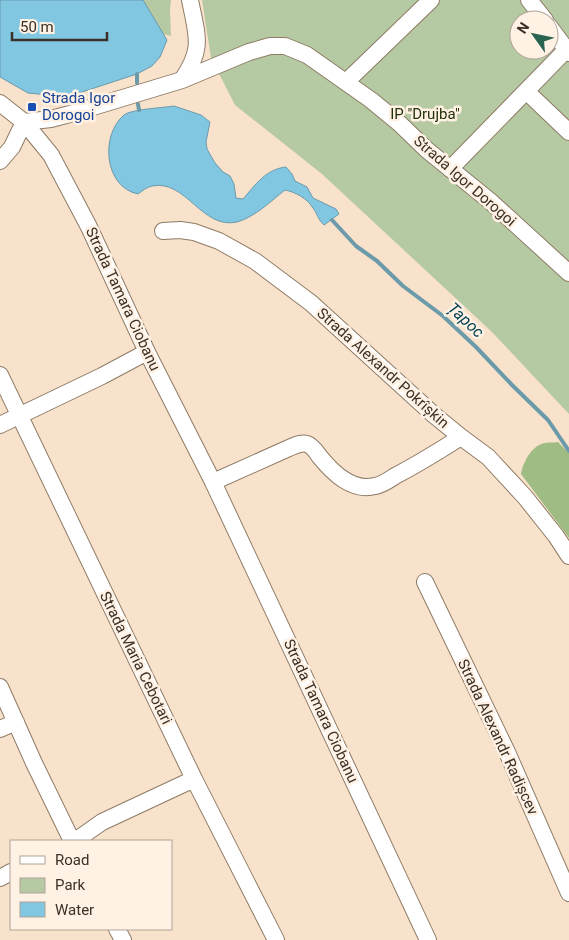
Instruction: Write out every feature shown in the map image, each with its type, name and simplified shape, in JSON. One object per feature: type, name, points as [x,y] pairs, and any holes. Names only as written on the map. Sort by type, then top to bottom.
[{"type":"street","points":[[182,80],[197,50],[196,30],[190,0]]},
{"type":"street","points":[[346,82],[431,0]]},
{"type":"street","points":[[529,0],[537,10]]},
{"type":"street","points":[[450,169],[526,91],[568,52],[559,40]]},
{"type":"street","name":"Strada Igor Dorogoi","points":[[24,122],[51,119],[182,80],[249,52],[270,46],[285,46],[306,54],[399,123],[450,169],[490,201],[569,273]]},
{"type":"street","points":[[526,91],[569,132]]},
{"type":"street","name":"Strada Tamara Ciobanu","points":[[0,103],[24,122],[51,155],[89,227],[147,352],[213,482],[428,940]]},
{"type":"street","points":[[0,161],[12,148],[24,122]]},
{"type":"street","name":"Strada Alexandr Pokrîșkin","points":[[163,231],[180,230],[206,235],[234,248],[255,261],[325,315],[421,403],[461,437],[488,456],[509,478],[556,536],[569,556]]},
{"type":"street","points":[[0,425],[147,352]]},
{"type":"street","name":"Strada Maria Cebotari","points":[[0,375],[194,779],[276,940]]},
{"type":"street","points":[[213,482],[289,448],[305,444],[316,451],[334,473],[341,478],[357,485],[374,486],[421,463],[461,437]]},
{"type":"street","name":"Strada Alexandr Radișcev","points":[[425,582],[507,752],[569,893]]},
{"type":"street","points":[[0,687],[73,840]]},
{"type":"street","points":[[0,729],[16,722]]},
{"type":"street","points":[[75,840],[102,822],[194,779]]},
{"type":"green space","points":[[143,0],[171,0],[171,36],[163,34]]},
{"type":"green space","name":"IP \"Drujba\"","points":[[202,0],[569,0],[569,414],[492,332],[322,174],[235,105],[211,58]]},
{"type":"green space","points":[[558,442],[569,453],[569,538],[521,474],[526,459],[536,447],[540,444]]},
{"type":"water","points":[[0,0],[143,0],[167,40],[160,57],[152,66],[137,74],[79,93],[58,96],[28,93],[0,77]]},
{"type":"water","points":[[174,106],[201,115],[210,122],[206,142],[207,149],[215,163],[223,172],[230,176],[234,184],[236,198],[243,199],[267,174],[286,167],[295,181],[307,187],[313,198],[336,209],[339,214],[324,225],[308,201],[297,194],[285,190],[244,220],[225,222],[214,219],[185,196],[164,186],[152,186],[138,194],[127,189],[118,182],[112,171],[109,159],[111,135],[116,124],[128,113]]},
{"type":"waterway","points":[[137,74],[137,83]]},
{"type":"waterway","points":[[138,104],[139,110]]},
{"type":"waterway","name":"Țapoc","points":[[332,220],[356,246],[377,261],[403,286],[443,316],[476,347],[548,420],[569,451]]},
{"type":"place","name":"Strada Igor Dorogoi","points":[[32,107]]}]
